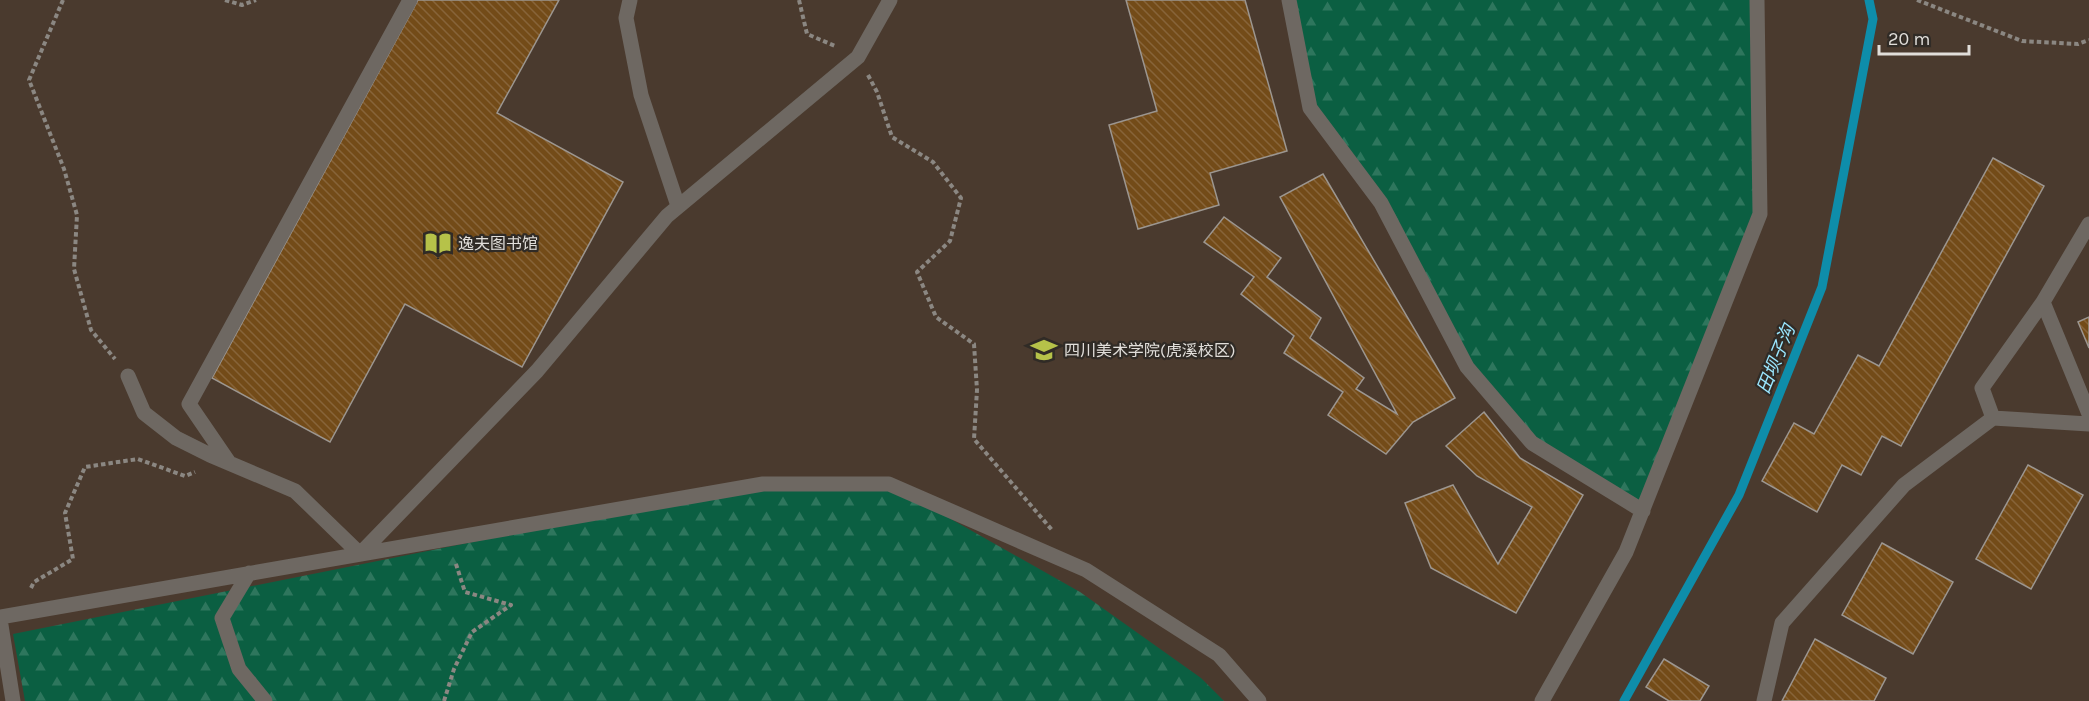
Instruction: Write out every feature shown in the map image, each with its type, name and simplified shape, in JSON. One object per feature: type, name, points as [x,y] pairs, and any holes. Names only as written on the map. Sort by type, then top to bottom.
[{"type":"lane","points":[[228,461],[189,404],[410,0]]},
{"type":"lane","points":[[630,0],[626,18],[641,94],[678,206]]},
{"type":"lane","points":[[360,554],[537,371],[667,216],[858,57],[890,0]]},
{"type":"lane","points":[[1289,0],[1310,108],[1381,203],[1467,367],[1532,443],[1643,511]]},
{"type":"lane","points":[[1542,701],[1626,552],[1760,214],[1757,0]]},
{"type":"lane","points":[[1993,418],[1982,388],[2043,302],[2089,224]]},
{"type":"lane","points":[[2043,302],[2089,414]]},
{"type":"lane","points":[[128,376],[144,412],[176,438],[295,491],[360,554]]},
{"type":"lane","points":[[1764,701],[1782,623],[1904,485],[1993,418],[2089,424]]},
{"type":"lane","points":[[13,701],[0,618],[763,484],[889,484],[1086,570],[1219,655],[1259,701]]},
{"type":"lane","points":[[249,573],[222,618],[239,669],[266,701]]},
{"type":"path","points":[[63,0],[29,80],[64,169],[77,215],[74,269],[91,330],[128,376]]},
{"type":"path","points":[[225,0],[242,5],[256,0]]},
{"type":"path","points":[[798,0],[807,34],[858,57],[877,92],[892,137],[933,162],[961,198],[950,241],[916,272],[936,317],[974,344],[977,390],[974,440],[1056,535]]},
{"type":"path","points":[[1917,0],[2022,41],[2078,44],[2089,40]]},
{"type":"path","points":[[19,614],[34,582],[73,559],[65,513],[85,467],[138,459],[185,476],[228,461]]},
{"type":"path","points":[[444,701],[454,669],[472,632],[511,604],[465,592],[448,539]]},
{"type":"shaded area","name":"四川美术学院(虎溪校区)","points":[[0,0],[2089,0],[2089,701],[0,701]]},
{"type":"green space","points":[[1289,0],[1757,0],[1760,214],[1643,511],[1532,443],[1467,367],[1381,203],[1310,108]]},
{"type":"green space","points":[[889,484],[1080,592],[1201,678],[1224,701],[25,701],[13,634],[742,488]]},
{"type":"building","name":"逸夫图书馆","points":[[418,0],[559,0],[497,113],[623,182],[522,367],[405,304],[330,442],[212,378]]},
{"type":"building","points":[[1126,0],[1245,0],[1287,151],[1210,173],[1219,205],[1138,229],[1109,125],[1157,111]]},
{"type":"building","points":[[1993,158],[2044,186],[1901,446],[1882,436],[1861,475],[1842,465],[1817,512],[1762,481],[1794,423],[1814,434],[1858,355],[1879,366]]},
{"type":"building","points":[[1323,174],[1455,398],[1413,422],[1386,454],[1328,415],[1343,392],[1284,353],[1294,336],[1241,294],[1254,277],[1204,242],[1224,217],[1281,258],[1267,277],[1321,318],[1310,338],[1364,378],[1356,389],[1397,414],[1280,197]]},
{"type":"building","points":[[2089,317],[2089,348],[2078,322]]},
{"type":"building","points":[[1484,412],[1520,458],[1583,495],[1516,613],[1431,568],[1405,503],[1453,485],[1498,564],[1532,507],[1477,476],[1446,446]]},
{"type":"building","points":[[2028,465],[2083,495],[2031,589],[1976,559]]},
{"type":"building","points":[[1882,543],[1953,582],[1913,654],[1842,615]]},
{"type":"building","points":[[1815,639],[1886,678],[1874,701],[1782,701]]},
{"type":"building","points":[[1664,659],[1709,686],[1700,701],[1669,701],[1646,687]]},
{"type":"waterway","name":"田坝子沟","points":[[1624,701],[1739,495],[1822,287],[1873,19],[1869,0]]},
{"type":"place","name":"逸夫图书馆","points":[[438,243]]},
{"type":"place","name":"四川美术学院(虎溪校区)","points":[[1044,350]]}]
